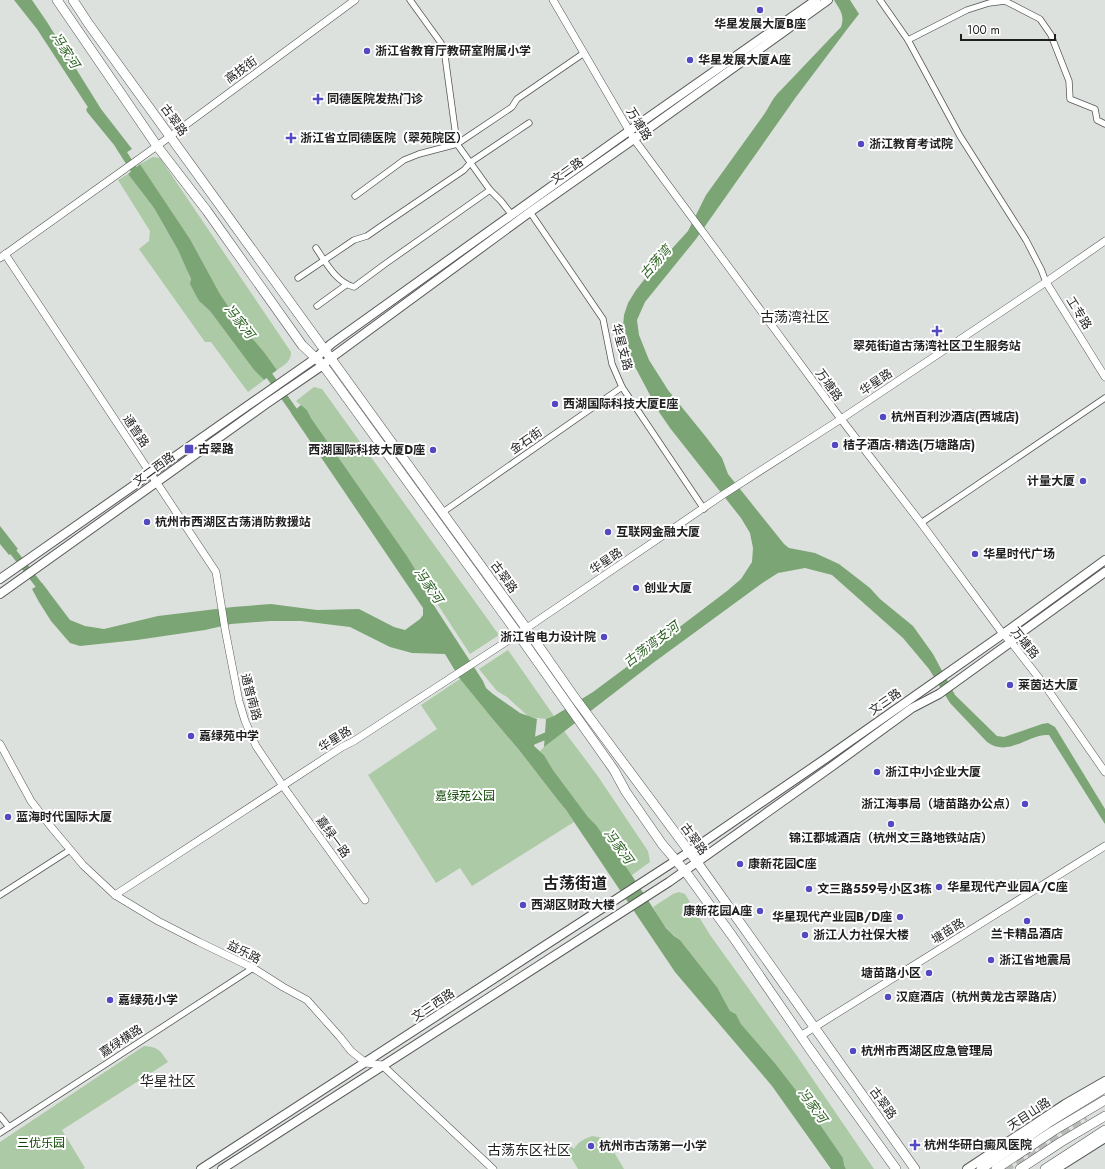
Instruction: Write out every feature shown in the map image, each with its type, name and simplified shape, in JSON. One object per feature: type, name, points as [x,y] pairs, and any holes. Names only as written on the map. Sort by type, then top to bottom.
[{"type":"main road","name":"古翠路","points":[[57,0],[158,146],[207,211],[302,345],[323,365],[518,634],[614,770],[626,792],[662,844],[685,871],[896,1169]]},
{"type":"main road","name":"古翠路","points":[[73,0],[443,512],[589,718],[697,862],[915,1169]]},
{"type":"main road","name":"文二路","points":[[323,365],[332,344],[629,131],[816,0]]},
{"type":"main road","name":"文二路","points":[[316,358],[328,354],[634,139],[828,0]]},
{"type":"main road","name":"文二西路","points":[[0,579],[316,358]]},
{"type":"main road","name":"文二西路","points":[[0,594],[323,365]]},
{"type":"main road","name":"文三路","points":[[676,860],[1004,634],[1105,560]]},
{"type":"main road","name":"文三路","points":[[685,871],[912,708],[940,694],[1105,572]]},
{"type":"main road","name":"文三西路","points":[[201,1169],[614,902],[676,860]]},
{"type":"main road","name":"文三西路","points":[[222,1169],[685,871]]},
{"type":"main road","name":"天目山路","points":[[967,1169],[1065,1104],[1105,1081]]},
{"type":"main road","points":[[981,1169],[1048,1123],[1105,1088]]},
{"type":"main road","points":[[996,1169],[1105,1100]]},
{"type":"main road","points":[[1020,1169],[1061,1142],[1105,1116]]},
{"type":"main road","points":[[1045,1169],[1105,1130]]},
{"type":"main road","points":[[1056,1169],[1105,1138]]},
{"type":"street","name":"高技街","points":[[3,256],[158,146],[355,0]]},
{"type":"street","points":[[410,0],[441,43],[445,56],[457,144],[472,162],[490,190],[512,215]]},
{"type":"street","name":"万塘路","points":[[553,0],[634,139],[841,419],[1046,687],[1105,772]]},
{"type":"street","points":[[880,0],[908,40],[960,136],[1026,240],[1046,282]]},
{"type":"street","points":[[908,40],[967,10],[989,3],[1005,1],[1040,19],[1051,35],[1069,81],[1070,99],[1095,109],[1097,120],[1105,124]]},
{"type":"street","points":[[355,196],[404,160],[419,154],[457,144],[512,107],[517,99],[584,53]]},
{"type":"street","points":[[298,278],[354,240],[367,236],[380,228],[464,170],[472,162],[530,123]]},
{"type":"street","points":[[316,248],[334,273],[346,285],[354,288],[385,264],[490,190]]},
{"type":"street","name":"华星支路","points":[[530,212],[603,319],[612,364],[622,387],[704,509]]},
{"type":"street","name":"华星路","points":[[115,895],[518,634],[721,496],[841,419],[1105,241]]},
{"type":"street","name":"通普路","points":[[3,256],[157,482],[216,572],[225,629]]},
{"type":"street","name":"工专路","points":[[1046,282],[1105,377]]},
{"type":"street","points":[[316,306],[346,285]]},
{"type":"street","name":"金石街","points":[[443,512],[622,387]]},
{"type":"street","points":[[921,523],[1105,398]]},
{"type":"street","name":"通普南路","points":[[225,629],[239,701],[245,722],[256,746],[283,786]]},
{"type":"street","name":"益乐路","points":[[0,744],[31,801],[83,865],[115,895],[158,921],[254,968],[283,987],[307,1000],[351,1051],[366,1063]]},
{"type":"street","name":"嘉绿一路","points":[[283,786],[364,900]]},
{"type":"street","name":"塘苗路","points":[[802,1036],[1105,846]]},
{"type":"street","points":[[0,895],[70,850]]},
{"type":"street","name":"嘉绿横路","points":[[0,1133],[254,968]]},
{"type":"street","points":[[366,1063],[382,1065],[493,1169]]},
{"type":"street","points":[[0,1116],[9,1127]]},
{"type":"green space","points":[[153,157],[160,158],[291,352],[290,358],[285,365],[277,370],[252,338],[250,332],[244,331],[220,294],[190,239],[140,164]]},
{"type":"green space","points":[[128,174],[154,208],[178,250],[199,301],[210,311],[254,370],[264,380],[248,392],[211,342],[205,342],[139,249],[149,241],[150,231],[118,180]]},
{"type":"green space","points":[[314,387],[322,389],[499,635],[470,654],[407,556],[311,418],[307,410],[296,401]]},
{"type":"green space","points":[[508,650],[554,716],[546,719],[529,717],[507,697],[497,691],[479,669]]},
{"type":"green space","name":"嘉绿苑公园","points":[[460,679],[518,749],[574,822],[472,886],[460,868],[436,883],[368,775],[437,729],[421,705]]},
{"type":"green space","points":[[564,731],[597,775],[648,851],[650,862],[632,875],[540,751]]},
{"type":"green space","points":[[679,892],[685,894],[710,935],[797,1056],[874,1169],[846,1169],[843,1158],[799,1094],[741,1024],[736,1014],[730,1011],[717,987],[680,940],[661,921],[653,907],[673,894]]},
{"type":"green space","name":"三优乐园","points":[[144,1046],[153,1047],[158,1050],[168,1062],[62,1130],[85,1168],[0,1169],[0,1142]]},
{"type":"green space","points":[[592,1136],[603,1138],[608,1142],[624,1169],[578,1169],[566,1149],[571,1146],[574,1149],[577,1144]]},
{"type":"shaded area","points":[[14,0],[32,0],[101,109],[132,149],[124,154],[117,143],[93,115],[37,29]]},
{"type":"shaded area","points":[[834,0],[850,0],[859,14],[796,97],[696,239],[645,302],[637,320],[639,335],[649,360],[668,390],[722,458],[728,474],[784,544],[789,548],[815,553],[839,564],[870,588],[880,599],[913,626],[933,654],[955,695],[997,736],[1004,737],[1048,723],[1055,727],[1105,809],[1105,824],[1049,735],[1041,735],[1019,744],[1003,747],[995,746],[987,742],[950,703],[929,669],[903,638],[832,575],[805,568],[778,573],[761,584],[653,663],[544,747],[546,719],[554,716],[593,692],[727,591],[741,579],[752,562],[753,548],[750,533],[741,518],[670,428],[659,412],[634,365],[626,344],[623,327],[624,315],[628,303],[636,290],[688,231],[706,195],[765,113],[776,95],[841,27],[842,16]]},
{"type":"shaded area","points":[[140,164],[190,239],[220,294],[244,330],[250,332],[252,338],[277,370],[264,380],[254,370],[210,311],[199,301],[190,284],[191,279],[178,250],[154,208],[128,174]]},
{"type":"shaded area","points":[[301,405],[307,410],[311,418],[407,556],[423,582],[433,604],[486,688],[520,713],[537,719],[534,746],[544,755],[553,770],[588,817],[596,825],[629,871],[666,928],[680,940],[717,987],[730,1011],[736,1014],[741,1024],[799,1094],[843,1158],[846,1169],[831,1169],[772,1086],[675,972],[566,810],[519,750],[460,679],[445,654],[412,653],[390,647],[350,627],[301,621],[270,621],[231,624],[205,630],[137,640],[80,646],[70,643],[51,621],[32,589],[42,583],[70,620],[85,626],[104,629],[158,616],[271,604],[317,610],[359,609],[394,627],[405,630],[420,619],[423,615],[423,608],[291,413]]},
{"type":"shaded area","points":[[0,526],[18,549],[9,555],[0,544]]},
{"type":"waterway","name":"冯家河","points":[[90,110],[117,143],[138,176]]},
{"type":"waterway","name":"冯家河","points":[[264,368],[299,418]]},
{"type":"waterway","points":[[0,535],[45,593]]},
{"type":"waterway","name":"古荡湾支河","points":[[529,743],[553,733]]},
{"type":"tunnel","points":[[1004,1169],[1085,1116]]},
{"type":"place","name":"华星发展大厦B座","points":[[760,10]]},
{"type":"place","name":"浙江省教育厅教研室附属小学","points":[[367,51]]},
{"type":"place","name":"华星发展大厦A座","points":[[690,60]]},
{"type":"place","name":"同德医院发热门诊","points":[[318,99]]},
{"type":"place","name":"浙江省立同德医院（翠苑院区）","points":[[291,138]]},
{"type":"place","name":"浙江教育考试院","points":[[861,144]]},
{"type":"place","name":"翠苑街道古荡湾社区卫生服务站","points":[[937,331]]},
{"type":"place","name":"西湖国际科技大厦E座","points":[[555,404]]},
{"type":"place","name":"杭州百利沙酒店(西城店)","points":[[883,417]]},
{"type":"place","name":"桔子酒店·精选(万塘路店)","points":[[835,445]]},
{"type":"place","name":"古翠路","points":[[189,449]]},
{"type":"place","name":"西湖国际科技大厦D座","points":[[433,450]]},
{"type":"place","name":"计量大厦","points":[[1083,481]]},
{"type":"place","name":"杭州市西湖区古荡消防救援站","points":[[147,522]]},
{"type":"place","name":"互联网金融大厦","points":[[608,532]]},
{"type":"place","name":"华星时代广场","points":[[975,554]]},
{"type":"place","name":"创业大厦","points":[[636,588]]},
{"type":"place","name":"浙江省电力设计院","points":[[604,637]]},
{"type":"place","name":"莱茵达大厦","points":[[1010,685]]},
{"type":"place","name":"嘉绿苑中学","points":[[191,736]]},
{"type":"place","name":"浙江中小企业大厦","points":[[877,772]]},
{"type":"place","name":"浙江海事局（塘苗路办公点）","points":[[1025,804]]},
{"type":"place","name":"蓝海时代国际大厦","points":[[8,817]]},
{"type":"place","name":"锦江都城酒店（杭州文三路地铁站店）","points":[[891,824]]},
{"type":"place","name":"康新花园C座","points":[[740,864]]},
{"type":"place","name":"华星现代产业园A/C座","points":[[939,887]]},
{"type":"place","name":"文三路559号小区3栋","points":[[809,889]]},
{"type":"place","name":"西湖区财政大楼","points":[[523,905]]},
{"type":"place","name":"康新花园A座","points":[[760,911]]},
{"type":"place","name":"华星现代产业园B/D座","points":[[900,917]]},
{"type":"place","name":"兰卡精品酒店","points":[[1027,921]]},
{"type":"place","name":"浙江人力社保大楼","points":[[805,935]]},
{"type":"place","name":"浙江省地震局","points":[[991,960]]},
{"type":"place","name":"塘苗路小区","points":[[929,973]]},
{"type":"place","name":"汉庭酒店（杭州黄龙古翠路店）","points":[[888,997]]},
{"type":"place","name":"嘉绿苑小学","points":[[110,1000]]},
{"type":"place","name":"杭州市西湖区应急管理局","points":[[853,1051]]},
{"type":"place","name":"杭州华研白癜风医院","points":[[915,1145]]},
{"type":"place","name":"杭州市古荡第一小学","points":[[591,1146]]},
{"type":"district","name":"古荡湾社区","points":[[795,317]]},
{"type":"district","name":"古荡街道","points":[[575,883]]},
{"type":"district","name":"华星社区","points":[[168,1081]]},
{"type":"district","name":"古荡东区社区","points":[[529,1150]]},
{"type":"water label","name":"古荡湾","points":[[655,262]]}]
